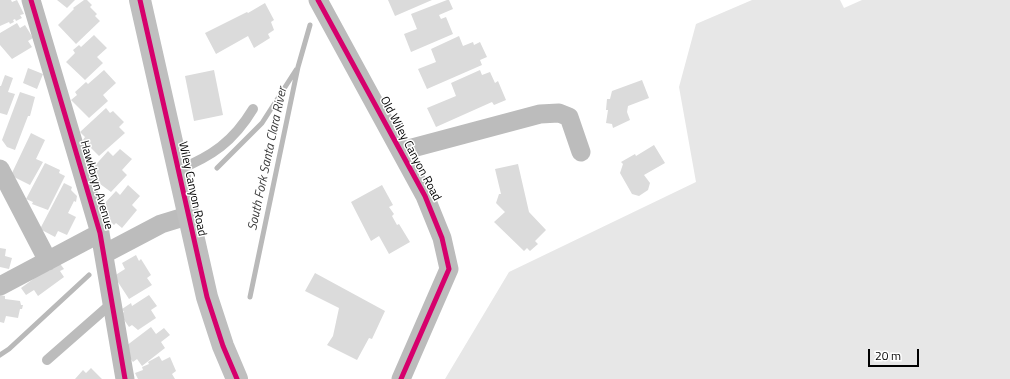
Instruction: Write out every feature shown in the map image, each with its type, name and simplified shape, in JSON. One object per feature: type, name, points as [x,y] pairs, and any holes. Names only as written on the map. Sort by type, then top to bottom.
[{"type":"street","name":"Hawkbryn Avenue","points":[[31,0],[100,233],[125,379]]},
{"type":"street","name":"Wiley Canyon Road","points":[[140,0],[206,298],[223,346],[238,379]]},
{"type":"street","name":"Old Wiley Canyon Road","points":[[318,0],[425,196],[442,238],[449,269],[401,379]]},
{"type":"street","points":[[401,151],[540,114],[559,113],[569,117],[581,152]]},
{"type":"street","points":[[1,173],[48,261]]},
{"type":"street","points":[[104,254],[161,224],[187,216]]},
{"type":"street","points":[[0,286],[100,233]]},
{"type":"lane","points":[[178,170],[202,160],[224,146],[242,127],[253,109]]},
{"type":"lane","points":[[47,360],[112,303]]},
{"type":"shaded area","points":[[752,0],[840,0],[844,8],[862,0],[1010,0],[1010,379],[445,379],[509,272],[696,182],[679,87],[696,24]]},
{"type":"building","points":[[0,0],[11,0],[12,2],[17,0],[24,14],[20,15],[22,18],[16,21],[15,19],[13,20],[14,22],[10,24],[9,22],[0,26]]},
{"type":"building","points":[[57,0],[75,0],[67,8]]},
{"type":"building","points":[[84,0],[87,0],[92,5],[90,7],[97,14],[95,16],[100,21],[76,44],[58,25],[74,9],[73,8]]},
{"type":"building","points":[[388,0],[432,0],[395,16]]},
{"type":"building","points":[[449,0],[453,9],[439,15],[441,19],[446,17],[453,34],[411,52],[404,34],[417,29],[411,14]]},
{"type":"building","points":[[265,3],[274,20],[271,22],[274,30],[268,34],[270,38],[254,48],[248,36],[216,54],[205,33],[247,12],[248,13]]},
{"type":"building","points":[[17,23],[20,28],[25,25],[33,38],[28,41],[32,47],[12,59],[0,45],[0,33]]},
{"type":"building","points":[[94,35],[107,48],[97,57],[103,63],[85,80],[66,62],[75,53],[73,50],[79,45],[81,47]]},
{"type":"building","points":[[459,36],[463,46],[473,42],[474,45],[480,42],[487,57],[480,60],[482,65],[427,89],[418,69],[436,62],[431,49]]},
{"type":"building","points":[[28,68],[43,74],[37,89],[23,83]]},
{"type":"building","points":[[104,70],[116,83],[103,95],[108,101],[89,118],[71,100],[77,95],[75,92],[86,82],[88,84]]},
{"type":"building","points":[[214,70],[223,115],[194,121],[185,76]]},
{"type":"building","points":[[480,70],[482,75],[490,72],[495,83],[498,81],[506,100],[494,105],[492,102],[436,127],[427,108],[456,96],[451,83]]},
{"type":"building","points":[[5,75],[13,78],[8,92],[15,94],[7,115],[0,113],[0,86]]},
{"type":"building","points":[[642,80],[649,98],[628,106],[627,112],[630,120],[613,128],[612,124],[606,123],[608,110],[606,110],[607,99],[610,99],[612,91]]},
{"type":"building","points":[[20,92],[35,97],[30,116],[28,116],[15,150],[7,147],[2,140]]},
{"type":"building","points":[[106,108],[110,113],[113,111],[124,122],[119,127],[125,133],[99,156],[83,140],[85,137],[80,132]]},
{"type":"building","points":[[31,133],[45,140],[36,159],[43,162],[30,185],[14,177],[12,173]]},
{"type":"building","points":[[654,145],[665,163],[644,175],[650,183],[648,190],[639,196],[632,194],[620,173],[623,164],[621,162],[635,154],[636,156]]},
{"type":"building","points":[[120,149],[132,159],[122,170],[127,175],[111,192],[92,178],[95,174],[91,170],[108,151],[113,156]]},
{"type":"building","points":[[45,163],[60,170],[59,173],[65,176],[48,210],[32,204],[33,202],[26,199]]},
{"type":"building","points":[[518,164],[529,212],[546,230],[535,241],[538,244],[530,251],[527,248],[524,251],[494,222],[505,212],[496,203],[499,194],[501,194],[495,169]]},
{"type":"building","points":[[64,183],[72,187],[71,190],[77,196],[76,202],[74,201],[68,213],[76,217],[67,235],[58,231],[55,237],[40,229]]},
{"type":"building","points":[[128,185],[140,196],[132,205],[137,210],[122,228],[116,223],[114,225],[103,214],[106,211],[104,209],[106,207],[103,205],[116,191],[120,195]]},
{"type":"building","points":[[382,185],[393,205],[389,207],[394,214],[392,216],[397,225],[399,224],[410,242],[389,254],[379,236],[371,241],[351,202]]},
{"type":"building","points":[[0,248],[6,249],[5,256],[12,258],[9,269],[0,267]]},
{"type":"building","points":[[136,255],[139,261],[141,259],[151,275],[147,278],[152,285],[129,299],[114,276],[125,269],[122,263]]},
{"type":"building","points":[[58,261],[64,269],[60,271],[64,277],[38,296],[34,290],[26,295],[21,288]]},
{"type":"building","points":[[315,273],[385,311],[372,339],[369,338],[357,360],[327,345],[333,336],[339,308],[305,291]]},
{"type":"building","points":[[0,295],[5,296],[5,299],[20,301],[21,305],[23,305],[22,309],[20,309],[18,318],[6,316],[4,323],[0,322]]},
{"type":"building","points":[[149,295],[157,306],[151,310],[156,318],[138,330],[132,325],[129,327],[120,314],[124,312],[122,309],[131,303],[132,306]]},
{"type":"building","points":[[151,327],[156,334],[164,328],[170,335],[161,342],[165,348],[142,366],[137,359],[133,362],[127,354],[130,352],[126,346]]},
{"type":"building","points":[[159,356],[162,361],[170,357],[176,371],[172,374],[175,379],[138,379],[135,373],[143,370],[142,367],[149,364],[148,362]]},
{"type":"building","points":[[91,368],[102,379],[75,379],[83,370],[86,373]]},
{"type":"waterway","name":"South Fork Santa Clara River","points":[[250,297],[298,67],[310,25]]},
{"type":"waterway","points":[[217,168],[262,123],[296,70]]},
{"type":"waterway","points":[[0,355],[9,349],[89,275]]},
{"type":"cycle path","points":[[31,0],[100,233],[125,379]]},
{"type":"cycle path","points":[[140,0],[207,297],[223,346],[237,379]]},
{"type":"cycle path","points":[[318,0],[425,196],[442,238],[449,269],[401,379]]}]
